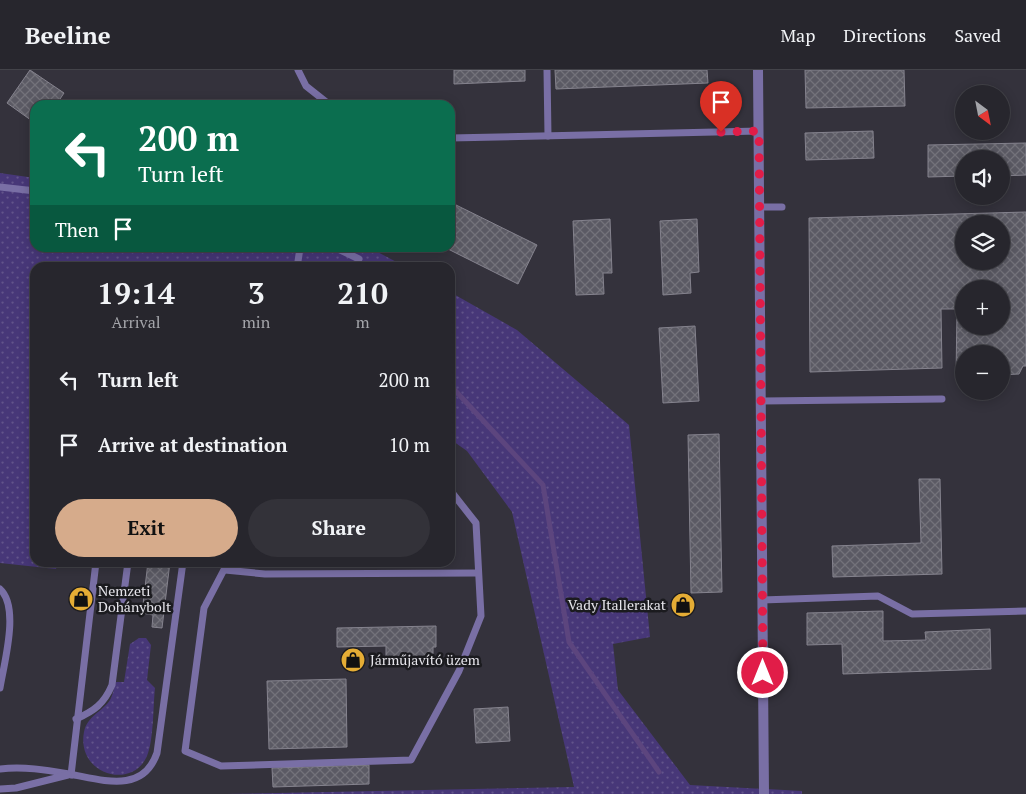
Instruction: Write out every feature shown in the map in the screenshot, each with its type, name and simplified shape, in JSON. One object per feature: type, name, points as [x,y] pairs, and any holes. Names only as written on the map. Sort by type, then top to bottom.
[{"type":"street","points":[[758,70],[764,794]]},
{"type":"lane","points":[[298,70],[306,86],[324,100]]},
{"type":"lane","points":[[547,70],[548,136]]},
{"type":"lane","points":[[455,138],[759,131]]},
{"type":"lane","points":[[0,187],[30,190]]},
{"type":"lane","points":[[760,207],[782,207]]},
{"type":"lane","points":[[344,252],[359,260]]},
{"type":"lane","points":[[761,401],[942,399]]},
{"type":"lane","points":[[226,567],[204,608],[185,751],[221,766],[410,760],[459,672],[481,616],[476,523],[455,496]]},
{"type":"lane","points":[[71,775],[76,719],[95,567]]},
{"type":"lane","points":[[76,719],[99,707],[105,700],[112,685],[127,567]]},
{"type":"lane","points":[[0,769],[19,767],[71,775],[117,785],[137,780],[152,768],[157,753],[182,567]]},
{"type":"lane","points":[[225,570],[265,574],[478,573]]},
{"type":"lane","points":[[0,589],[8,598],[10,621],[0,688]]},
{"type":"lane","points":[[762,600],[878,596],[912,614],[1026,611]]},
{"type":"lane","points":[[0,789],[16,788],[71,775]]},
{"type":"shaded area","points":[[0,173],[30,177],[30,252],[378,252],[397,262],[30,262],[30,566],[0,563]]},
{"type":"shaded area","points":[[455,295],[517,330],[629,425],[650,637],[613,644],[618,690],[690,785],[802,791],[802,794],[226,794],[574,787],[512,512],[467,451],[455,443]]},
{"type":"shaded area","points":[[37,567],[56,567],[56,569]]},
{"type":"shaded area","points":[[139,638],[146,638],[151,645],[147,680],[155,688],[149,749],[140,767],[130,773],[118,775],[107,773],[96,767],[88,758],[84,747],[84,732],[91,718],[110,700],[116,682],[124,682],[130,644]]},
{"type":"building","points":[[30,70],[64,93],[59,100],[30,100],[30,119],[7,103]]},
{"type":"building","points":[[454,70],[525,70],[525,81],[454,84]]},
{"type":"building","points":[[555,70],[707,70],[708,83],[556,89]]},
{"type":"building","points":[[805,70],[904,70],[905,106],[806,108]]},
{"type":"building","points":[[873,131],[874,158],[806,160],[805,133]]},
{"type":"building","points":[[1026,143],[1026,175],[1010,176],[1010,150],[955,150],[955,176],[928,177],[928,145]]},
{"type":"building","points":[[455,204],[537,245],[518,284],[454,252]]},
{"type":"building","points":[[1026,212],[1026,366],[1023,366],[1019,374],[1010,374],[1010,345],[956,345],[957,335],[1010,335],[1010,280],[955,280],[955,309],[941,309],[942,368],[810,372],[809,218]]},
{"type":"building","points":[[610,219],[612,273],[603,273],[604,294],[576,295],[573,221]]},
{"type":"building","points":[[697,219],[699,272],[690,273],[691,293],[663,295],[660,221]]},
{"type":"building","points":[[695,326],[699,401],[663,403],[659,328]]},
{"type":"building","points":[[719,434],[722,592],[691,593],[688,435]]},
{"type":"building","points":[[919,479],[940,479],[942,574],[833,577],[832,546],[921,543]]},
{"type":"building","points":[[147,567],[169,567],[162,628],[152,627],[153,615],[142,613]]},
{"type":"building","points":[[883,611],[883,641],[926,640],[925,632],[990,629],[991,669],[843,674],[842,644],[807,645],[807,613]]},
{"type":"building","points":[[436,626],[436,647],[433,647],[433,658],[386,659],[386,646],[337,647],[337,628]]},
{"type":"building","points":[[346,679],[347,747],[269,749],[267,681]]},
{"type":"building","points":[[508,707],[510,741],[476,743],[474,709]]},
{"type":"building","points":[[369,765],[369,784],[273,787],[272,768]]},
{"type":"waterway","points":[[455,390],[543,485],[569,642],[659,772]]},
{"type":"place","name":"Nemzeti Dohánybolt","points":[[81,599]]},
{"type":"place","name":"Vady Itallerakat","points":[[683,605]]},
{"type":"place","name":"Járműjavító üzem","points":[[353,660]]},
{"type":"route","points":[[721,132],[759,131],[763,673]]}]
